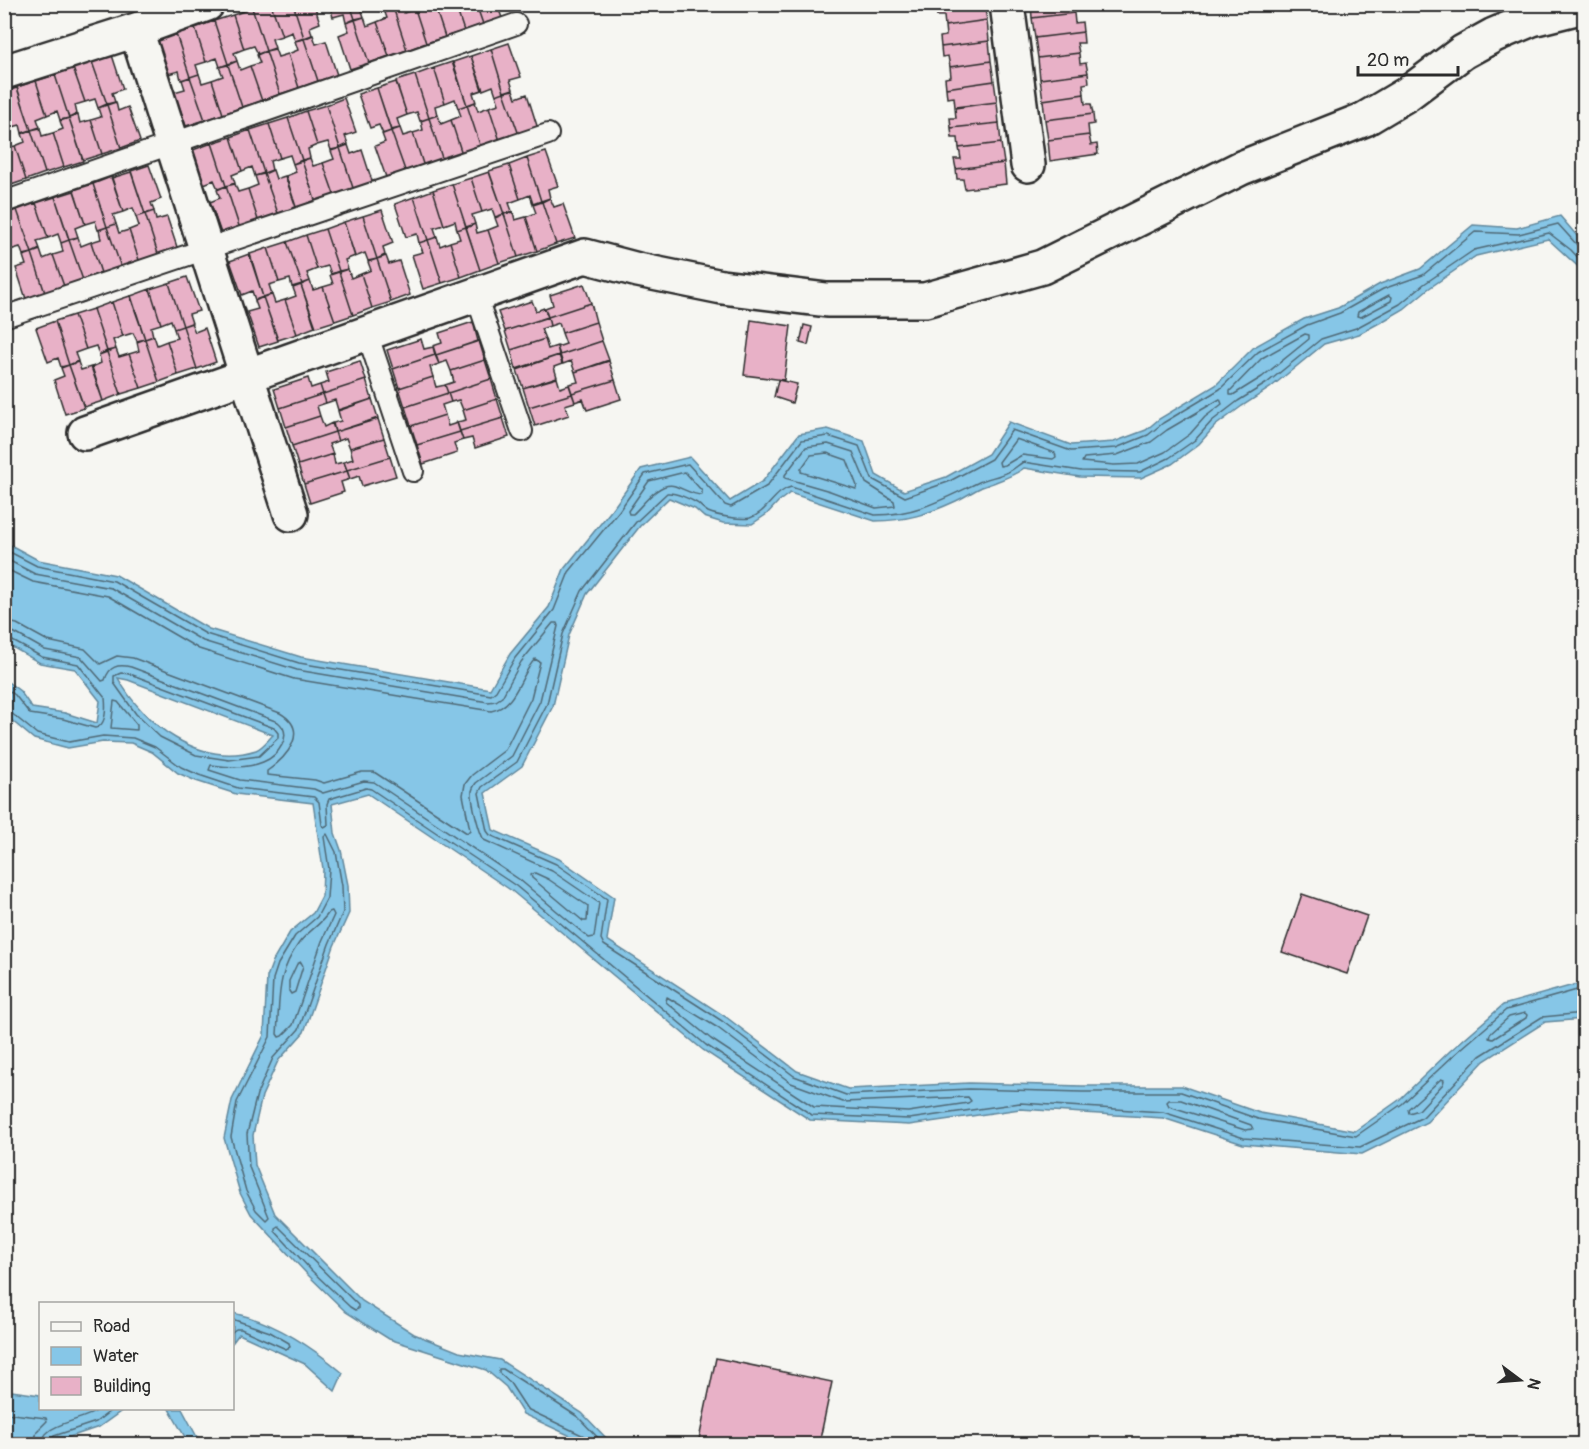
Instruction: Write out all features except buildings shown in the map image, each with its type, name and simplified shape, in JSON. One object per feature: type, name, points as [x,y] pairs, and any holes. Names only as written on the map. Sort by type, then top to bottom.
[{"type":"street","points":[[4,72],[149,19],[207,4]]},
{"type":"street","points":[[1007,4],[1028,165]]},
{"type":"street","points":[[85,433],[585,256],[638,270],[746,290],[827,300],[925,300],[1042,267],[1241,168],[1365,119],[1407,94],[1463,52],[1494,34],[1532,19],[1584,6]]},
{"type":"street","points":[[149,19],[172,143],[291,513]]},
{"type":"lane","points":[[4,202],[516,24]]},
{"type":"lane","points":[[4,317],[548,134]]},
{"type":"lane","points":[[476,295],[522,431]]},
{"type":"lane","points":[[367,333],[413,471]]},
{"type":"water","points":[[1560,216],[1584,244],[1584,272],[1548,239],[1476,256],[1428,289],[1404,309],[1359,334],[1324,344],[1270,388],[1215,426],[1199,444],[1172,464],[1141,478],[1080,477],[1024,468],[936,510],[886,521],[875,521],[790,493],[752,524],[723,523],[704,517],[695,509],[669,498],[640,526],[587,594],[569,635],[553,706],[522,766],[485,793],[493,830],[559,859],[614,897],[607,940],[726,1017],[797,1071],[848,1089],[969,1083],[1182,1086],[1260,1113],[1355,1131],[1399,1100],[1503,1005],[1584,982],[1584,1019],[1545,1022],[1484,1061],[1427,1122],[1362,1154],[1243,1144],[1163,1118],[1020,1109],[909,1125],[810,1120],[703,1050],[512,891],[368,794],[332,804],[335,833],[348,885],[349,913],[334,946],[304,1032],[278,1061],[262,1096],[253,1135],[255,1165],[275,1214],[362,1301],[414,1334],[459,1352],[500,1360],[582,1413],[612,1444],[588,1444],[523,1414],[506,1387],[486,1370],[389,1339],[346,1312],[251,1214],[240,1193],[224,1138],[232,1100],[264,1035],[267,977],[273,961],[290,932],[313,913],[322,896],[323,869],[313,803],[236,794],[196,781],[178,773],[152,752],[131,743],[103,742],[68,748],[34,739],[5,715],[5,680],[20,691],[32,708],[65,713],[97,723],[100,701],[75,669],[40,663],[5,643],[5,542],[38,560],[116,575],[209,629],[301,657],[490,689],[510,654],[549,607],[564,569],[641,469],[690,457],[730,501],[763,481],[799,434],[828,429],[864,441],[876,475],[904,491],[946,477],[988,454],[1009,422],[1071,445],[1114,442],[1146,430],[1159,419],[1216,385],[1254,347],[1304,319],[1338,308],[1380,284],[1420,269],[1473,225],[1517,228]],"holes":[[[118,678],[273,735],[258,749],[235,754],[214,753],[194,747],[175,738],[142,711]]]},
{"type":"water","points":[[234,1313],[262,1322],[291,1336],[343,1373],[335,1391],[305,1364],[239,1334],[234,1341]]},
{"type":"water","points":[[4,1390],[39,1395],[39,1410],[123,1410],[99,1427],[49,1444],[5,1444]]},
{"type":"water","points":[[170,1410],[183,1410],[197,1437],[218,1444],[189,1444]]}]
